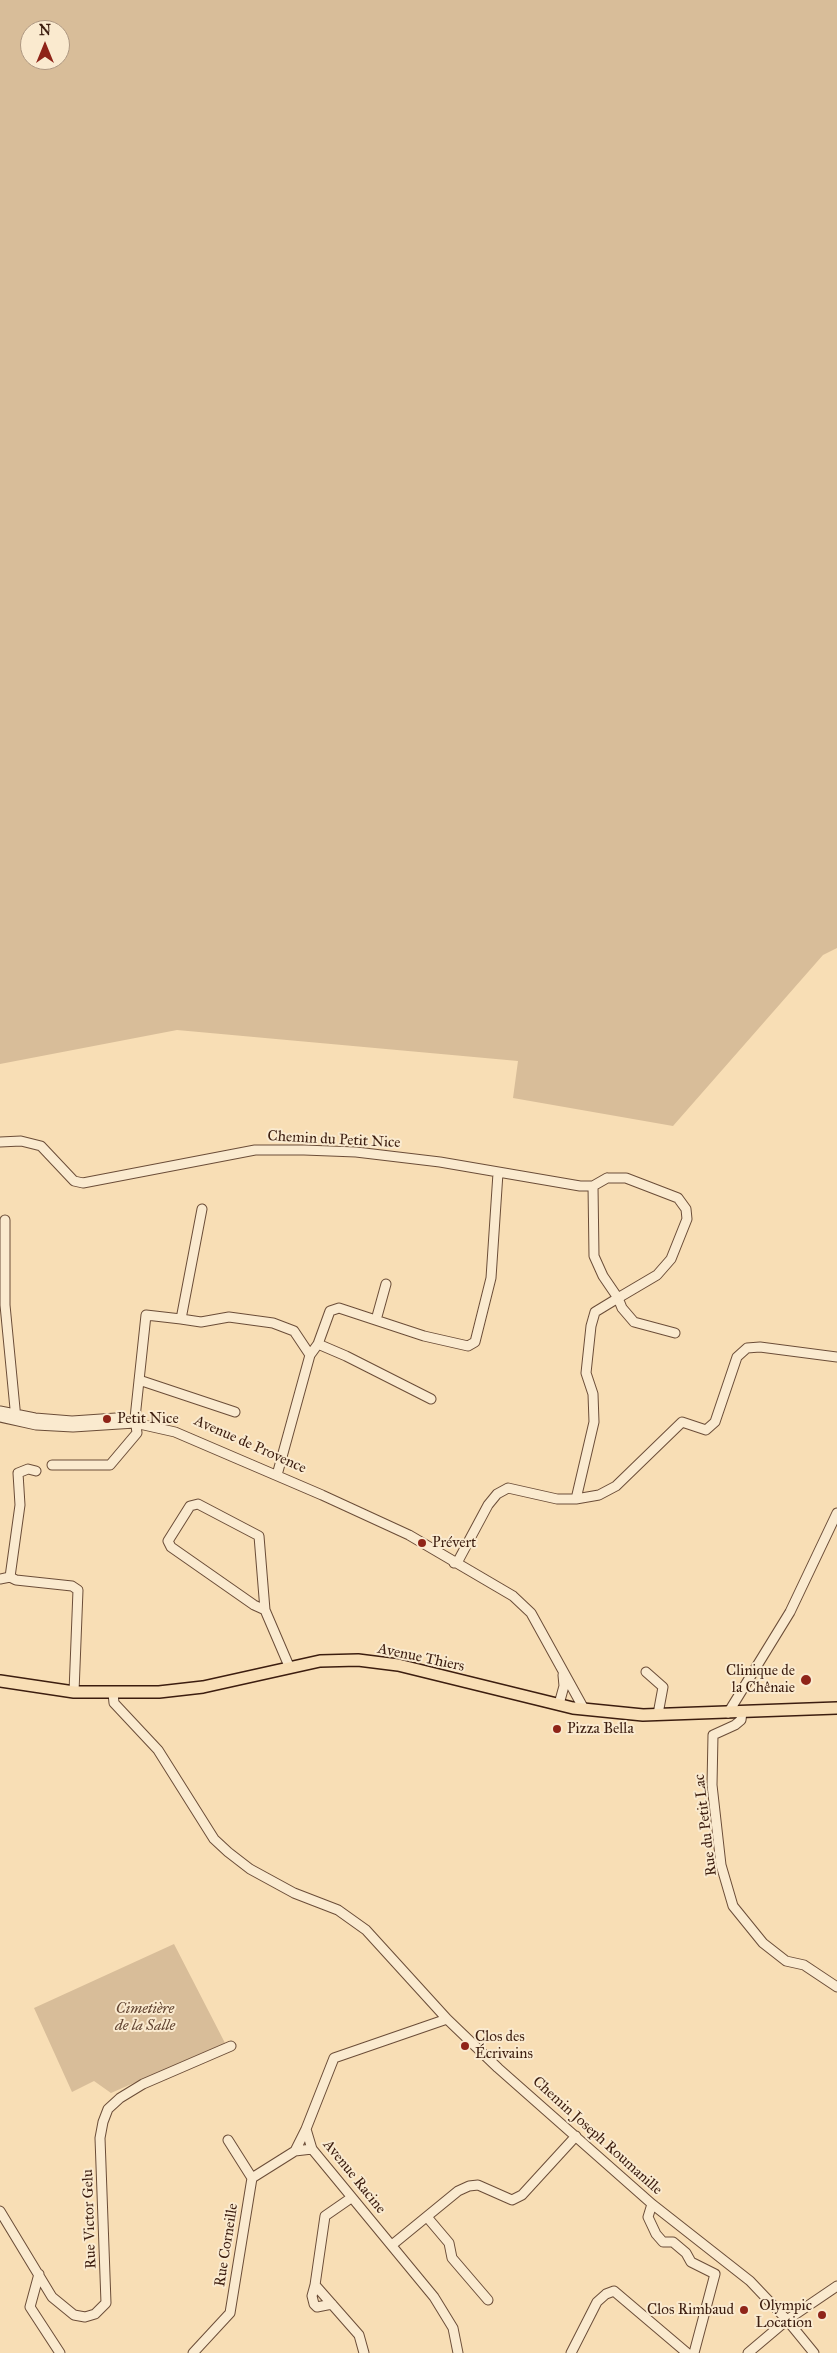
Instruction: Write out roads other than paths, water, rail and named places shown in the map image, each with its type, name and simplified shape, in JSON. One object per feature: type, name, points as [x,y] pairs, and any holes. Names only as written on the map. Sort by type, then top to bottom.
[{"type":"main road","name":"Avenue Thiers","points":[[0,1681],[74,1692],[159,1692],[204,1687],[289,1666],[320,1661],[358,1660],[398,1665],[584,1709],[658,1714],[837,1708]]},
{"type":"street","name":"Chemin du Petit Nice","points":[[0,1142],[21,1141],[41,1146],[74,1181],[83,1184],[255,1150],[356,1152],[474,1166],[498,1173],[594,1186]]},
{"type":"street","points":[[278,1473],[310,1355],[318,1344],[330,1311],[339,1308],[424,1336],[468,1346],[474,1342],[491,1278],[498,1173]]},
{"type":"street","points":[[576,1499],[594,1422],[594,1394],[586,1374],[591,1326],[595,1312],[618,1298],[657,1275],[671,1259],[687,1219],[686,1209],[678,1198],[626,1178],[607,1178],[594,1186],[594,1256],[603,1276],[618,1298],[622,1308],[634,1322],[675,1333]]},
{"type":"street","points":[[181,1319],[202,1209]]},
{"type":"street","points":[[5,1220],[5,1305],[16,1418]]},
{"type":"street","points":[[376,1320],[386,1284]]},
{"type":"street","points":[[52,1465],[110,1465],[137,1433],[135,1421],[146,1315],[201,1322],[229,1317],[273,1324],[294,1331],[310,1355]]},
{"type":"street","points":[[318,1344],[431,1399]]},
{"type":"street","points":[[454,1563],[458,1561],[488,1505],[497,1494],[508,1488],[557,1499],[576,1499],[599,1495],[616,1486],[682,1422],[706,1430],[715,1422],[737,1357],[747,1348],[760,1347],[837,1357]]},
{"type":"street","points":[[139,1380],[235,1412]]},
{"type":"street","name":"Avenue de Provence","points":[[0,1411],[16,1418]]},
{"type":"street","name":"Avenue de Provence","points":[[0,1418],[16,1418],[73,1428],[135,1421],[175,1432],[278,1473],[409,1535],[513,1596],[531,1613],[584,1709]]},
{"type":"street","points":[[10,1577],[20,1505],[18,1473],[28,1469],[36,1471]]},
{"type":"street","points":[[265,1610],[254,1605],[171,1547],[168,1540],[190,1506],[198,1504],[259,1536],[265,1610],[289,1666]]},
{"type":"street","points":[[728,1712],[790,1612],[837,1512]]},
{"type":"street","points":[[0,1579],[10,1577],[16,1580],[72,1586],[78,1590],[74,1692]]},
{"type":"street","name":"Avenue de Provence","points":[[559,1704],[564,1686],[562,1672]]},
{"type":"street","points":[[646,1672],[664,1687],[658,1714]]},
{"type":"street","name":"Chemin Joseph Roumanille","points":[[113,1693],[114,1703],[158,1750],[214,1839],[250,1869],[294,1893],[338,1910],[366,1930],[392,1956],[447,2019],[498,2068],[652,2204],[750,2282],[788,2320],[814,2353]]},
{"type":"street","name":"Rue du Petit Lac","points":[[742,1712],[741,1720],[735,1725],[713,1735],[712,1785],[721,1865],[733,1906],[763,1943],[786,1961],[804,1965],[837,1987]]},
{"type":"street","name":"Avenue Racine","points":[[447,2019],[334,2058],[306,2129],[312,2149],[434,2297],[453,2328],[458,2353]]},
{"type":"street","name":"Rue Victor Gelu","points":[[0,2211],[52,2297],[74,2315],[85,2318],[95,2314],[106,2303],[100,2138],[108,2109],[120,2098],[143,2084],[231,2046]]},
{"type":"street","points":[[295,2151],[306,2129]]},
{"type":"street","points":[[392,2245],[458,2192],[469,2186],[478,2185],[512,2200],[522,2195],[576,2136]]},
{"type":"street","points":[[228,2140],[252,2178],[295,2151],[312,2149]]},
{"type":"street","name":"Rue Corneille","points":[[192,2353],[230,2313],[252,2178]]},
{"type":"street","points":[[332,2304],[317,2307],[312,2296],[325,2216],[351,2198]]},
{"type":"street","points":[[652,2204],[648,2217],[656,2234],[663,2242],[672,2242],[686,2253],[691,2262],[715,2274],[694,2353]]},
{"type":"street","points":[[427,2216],[449,2243],[452,2258],[488,2300]]},
{"type":"street","points":[[38,2274],[30,2307],[60,2353]]},
{"type":"street","points":[[314,2285],[359,2335],[364,2353]]},
{"type":"street","points":[[748,2353],[788,2320],[837,2286]]},
{"type":"street","points":[[572,2353],[597,2302],[606,2294],[614,2291],[687,2353]]},
{"type":"place","name":"Petit Nice","points":[[107,1419]]},
{"type":"place","name":"Prévert","points":[[422,1543]]},
{"type":"place","name":"Clinique de la Chênaie","points":[[806,1680]]},
{"type":"place","name":"Pizza Bella","points":[[557,1729]]},
{"type":"place","name":"Clos des Écrivains","points":[[465,2046]]},
{"type":"place","name":"Clos Rimbaud","points":[[744,2310]]},
{"type":"place","name":"Olympic Location","points":[[822,2315]]},
{"type":"park label","name":"Cimetière de la Salle","points":[[145,2018]]}]
